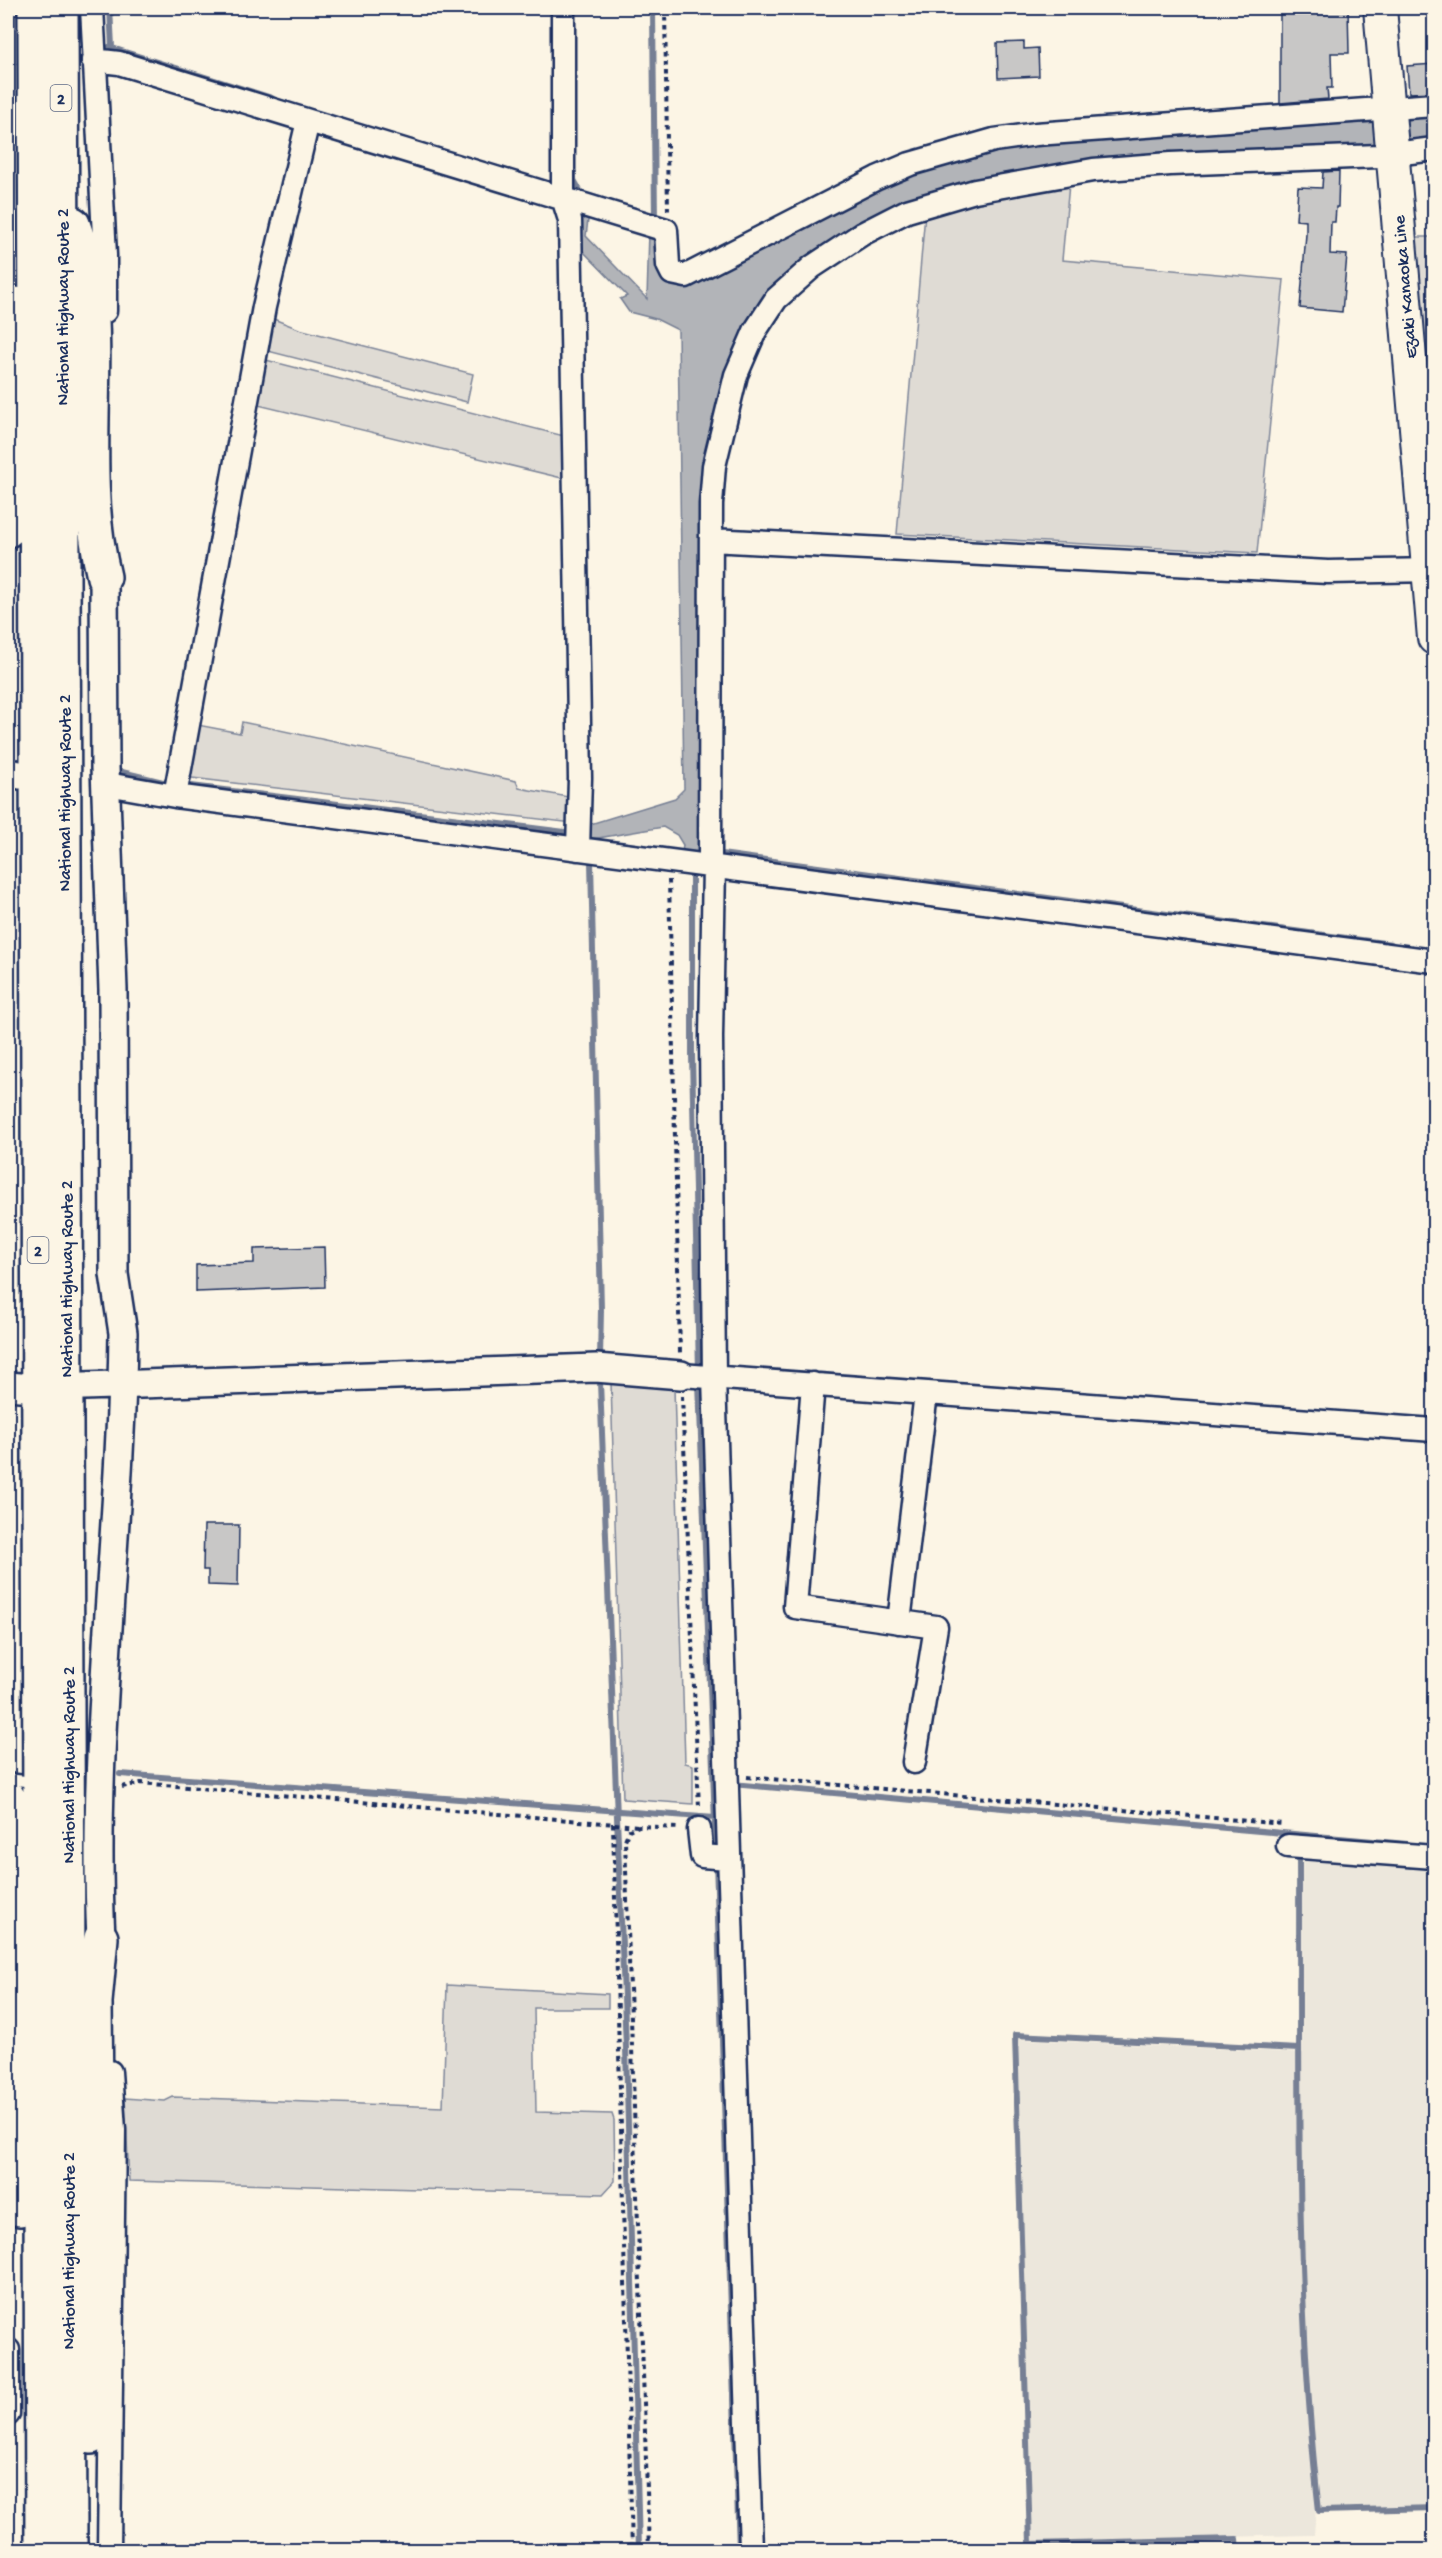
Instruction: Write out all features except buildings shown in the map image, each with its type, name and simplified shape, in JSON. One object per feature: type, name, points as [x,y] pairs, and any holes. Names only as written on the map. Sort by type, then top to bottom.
[{"type":"highway","name":"National Highway Route 2","points":[[35,8],[42,2550]]},
{"type":"highway","name":"National Highway Route 2","points":[[61,8],[70,2550]]},
{"type":"highway","points":[[62,188],[82,250],[90,289],[94,538],[104,577]]},
{"type":"highway","points":[[8,530],[10,364],[17,274],[34,230]]},
{"type":"highway","points":[[16,1789],[17,2154],[25,2296],[42,2492]]},
{"type":"highway","points":[[88,2550],[97,2201],[95,2002],[100,1938]]},
{"type":"main road","name":"Ezaki Kanaoka Line","points":[[1380,8],[1432,570],[1434,638]]},
{"type":"street","points":[[92,8],[105,255],[104,577],[95,783],[113,990],[114,1274],[123,1333],[92,1786],[114,2130],[110,2550]]},
{"type":"street","points":[[562,8],[563,191],[570,220],[580,778],[578,838]]},
{"type":"street","points":[[93,60],[119,63],[308,121],[563,191],[658,228],[672,273],[686,276],[877,178],[945,152],[1036,134],[1388,111],[1434,105]]},
{"type":"street","points":[[177,788],[264,307],[308,121]]},
{"type":"street","points":[[751,2550],[719,1857],[728,1781],[712,1377],[711,1037],[700,859],[714,466],[736,375],[755,331],[776,299],[812,267],[862,234],[907,211],[975,191],[1093,170],[1434,149]]},
{"type":"street","points":[[711,540],[1328,572],[1432,570]]},
{"type":"street","points":[[95,783],[177,788],[578,838],[700,859],[1434,961]]},
{"type":"street","points":[[84,1386],[121,1387],[596,1368],[1434,1430]]},
{"type":"street","points":[[813,1384],[795,1607],[936,1627],[914,1762]]},
{"type":"street","points":[[900,1622],[926,1393]]},
{"type":"street","points":[[699,1821],[702,1856],[719,1857]]},
{"type":"street","points":[[1291,1835],[1434,1857]]},
{"type":"street","points":[[8,2350],[8,2414]]},
{"type":"lane","points":[[8,1779],[16,1789]]},
{"type":"path","points":[[658,228],[665,8]]},
{"type":"path","points":[[92,1786],[119,1787],[141,1784],[639,1826],[699,1821],[701,1775],[683,1375],[700,859]]},
{"type":"path","points":[[728,1781],[1291,1835]]},
{"type":"path","points":[[616,1823],[632,2550]]},
{"type":"path","points":[[639,1826],[629,1830],[625,1840],[649,2550]]},
{"type":"shaded area","points":[[1434,113],[1434,140],[968,183],[798,266],[716,428],[705,855],[682,853],[683,845],[677,835],[663,827],[586,840],[587,825],[675,798],[684,789],[678,330],[656,319],[629,312],[620,299],[627,296],[576,244],[578,209],[589,212],[586,236],[647,299],[649,231],[657,230],[662,274],[763,247],[795,233],[876,187],[991,147]]},
{"type":"shaded area","points":[[1069,184],[1062,260],[1284,280],[1257,553],[897,534],[925,214],[961,200]]},
{"type":"shaded area","points":[[1416,237],[1434,237],[1434,359],[1426,358]]},
{"type":"shaded area","points":[[271,318],[299,329],[473,374],[467,402],[264,350]]},
{"type":"shaded area","points":[[262,359],[568,437],[566,479],[254,404]]},
{"type":"shaded area","points":[[242,722],[516,781],[519,788],[574,798],[573,823],[192,778],[188,771],[198,725],[240,733]]},
{"type":"shaded area","points":[[611,1382],[674,1388],[685,1763],[693,1765],[693,1804],[623,1799]]},
{"type":"shaded area","points":[[1303,1852],[1434,1863],[1434,2505],[1316,2508],[1314,2535],[1032,2541],[1018,2039],[1303,2053]]},
{"type":"shaded area","points":[[447,1985],[608,1994],[608,2008],[534,2008],[536,2112],[612,2114],[615,2181],[603,2194],[129,2181],[125,2098],[165,2101],[173,2097],[443,2107]]},
{"type":"waterway","points":[[110,8],[112,47]]},
{"type":"waterway","points":[[653,8],[655,223]]},
{"type":"waterway","points":[[109,47],[272,98]]},
{"type":"waterway","points":[[574,173],[574,180],[583,196]]},
{"type":"waterway","points":[[122,772],[167,783],[573,833]]},
{"type":"waterway","points":[[714,853],[1391,944]]},
{"type":"waterway","points":[[591,861],[601,1310],[600,1359]]},
{"type":"waterway","points":[[692,869],[692,1055],[699,1372]]},
{"type":"waterway","points":[[600,1382],[626,2048],[639,2550]]},
{"type":"waterway","points":[[699,1382],[716,1851]]},
{"type":"waterway","points":[[120,1774],[715,1818]]},
{"type":"waterway","points":[[732,1784],[1407,1844]]},
{"type":"waterway","points":[[1299,1851],[1299,2099],[1302,2264],[1305,2346],[1319,2511],[1434,2508]]},
{"type":"waterway","points":[[716,1861],[739,2550]]},
{"type":"waterway","points":[[1238,2550],[1237,2539],[1030,2544],[1015,2035],[1299,2049]]}]
